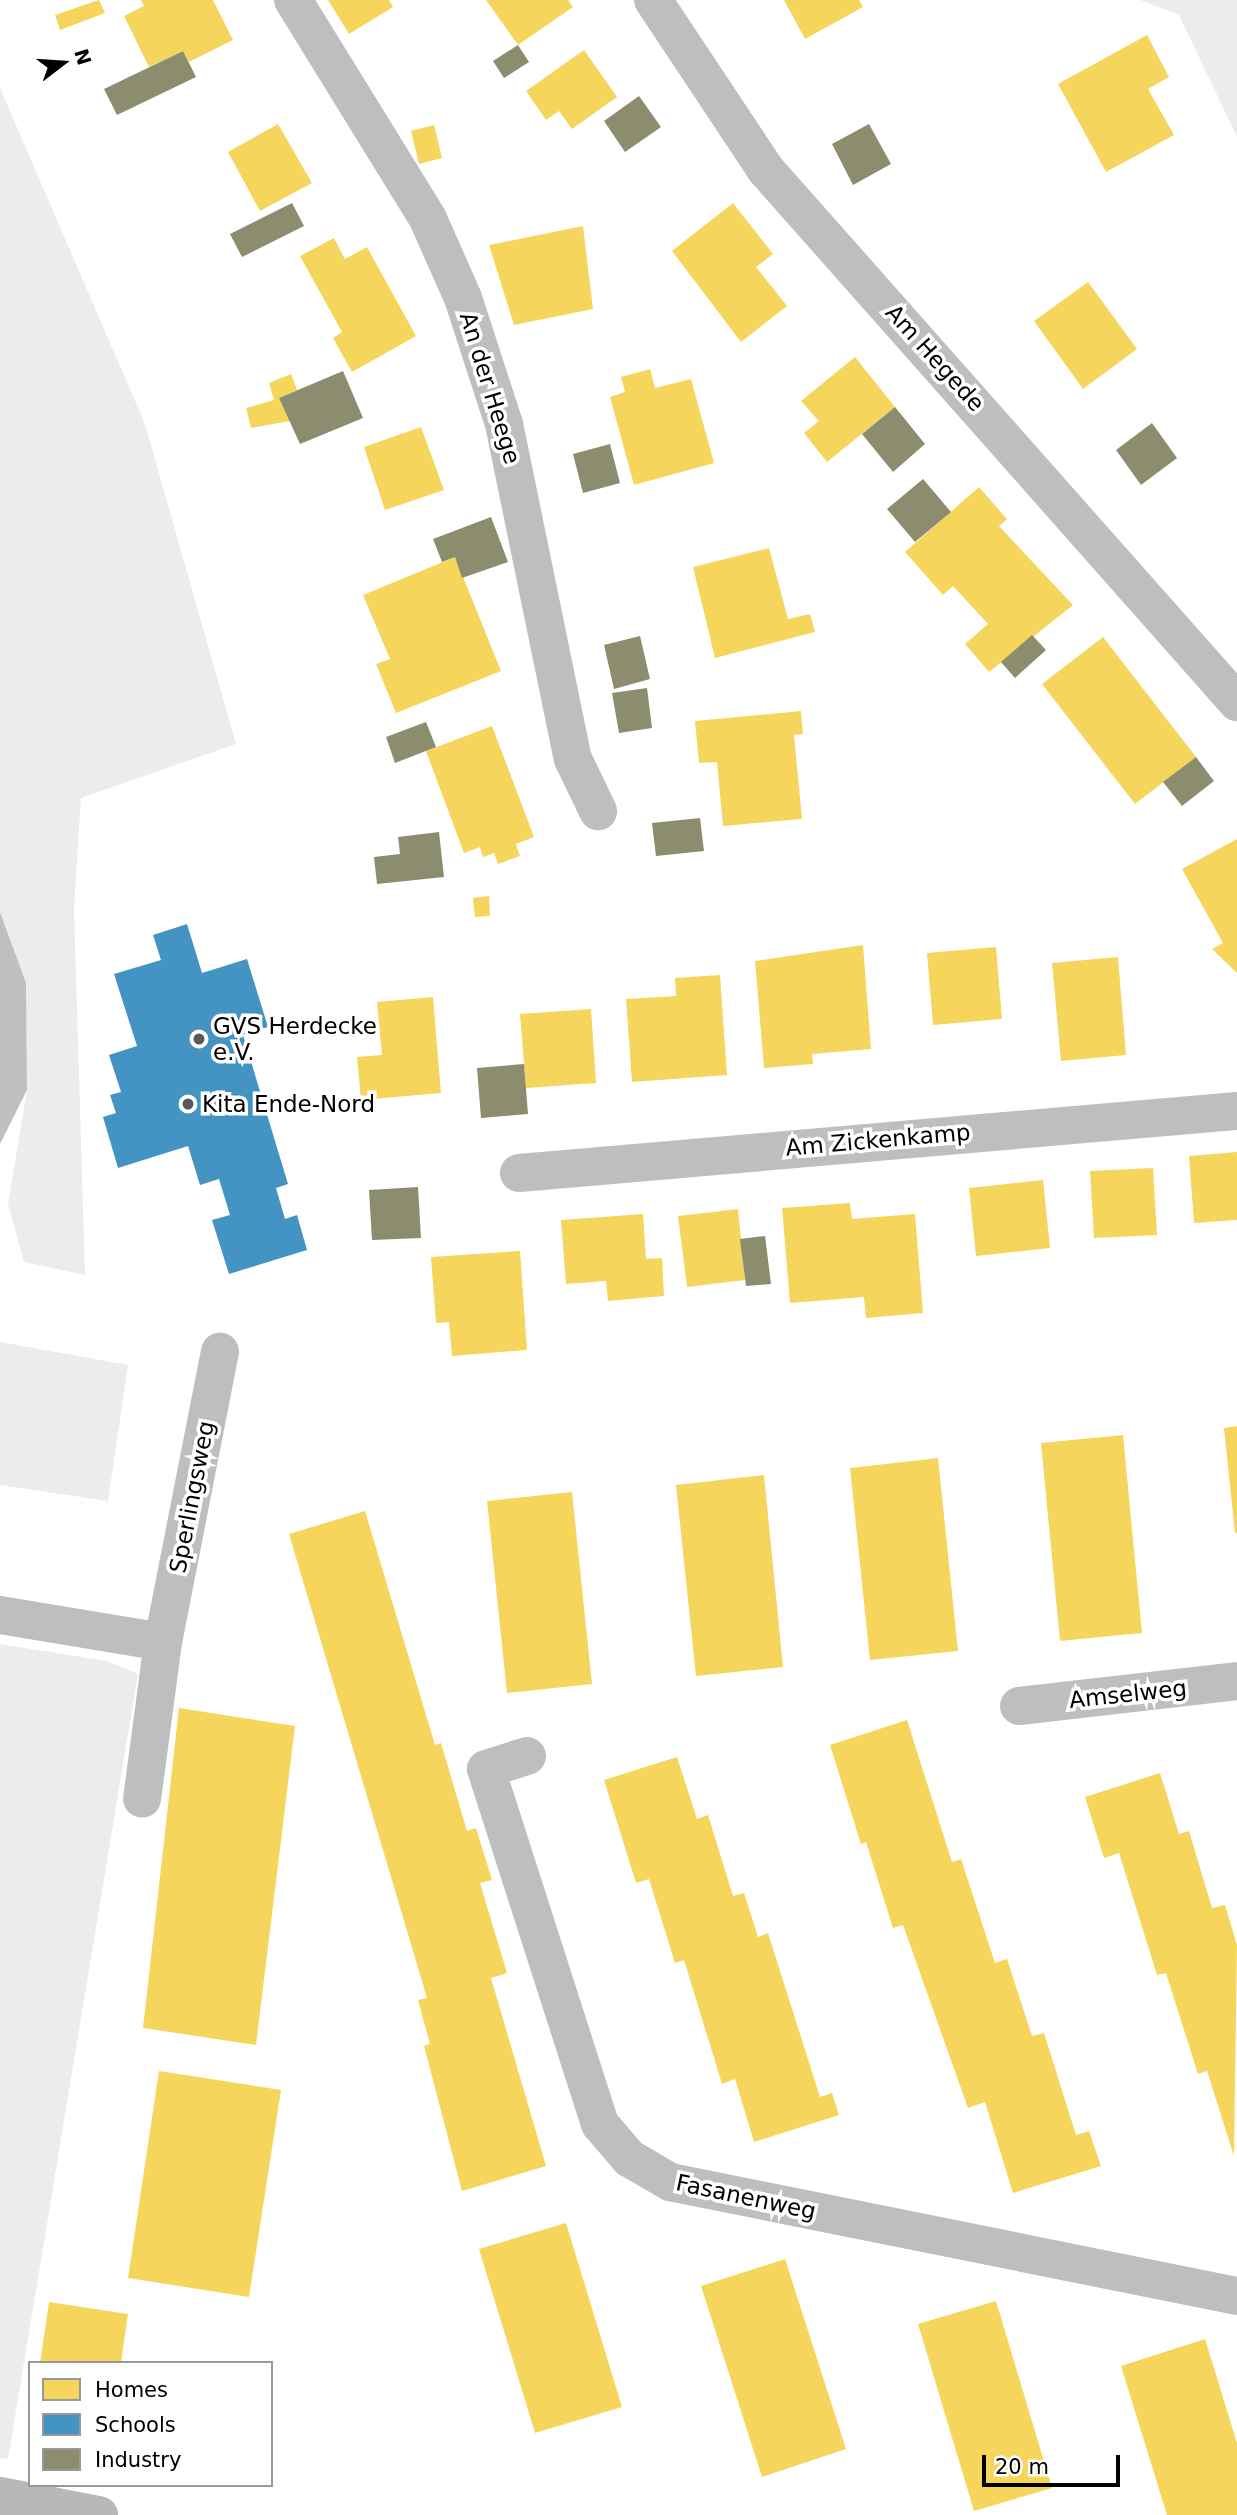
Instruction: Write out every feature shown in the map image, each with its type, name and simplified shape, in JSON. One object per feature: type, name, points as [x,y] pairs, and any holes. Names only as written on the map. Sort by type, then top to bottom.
[{"type":"main road","points":[[0,2496],[100,2515]]},
{"type":"street","name":"An der Heege","points":[[293,0],[428,219],[463,298],[507,437],[573,759],[598,811]]},
{"type":"street","name":"Am Hegede","points":[[653,0],[766,170],[1237,702]]},
{"type":"street","name":"Am Zickenkamp","points":[[519,1173],[1237,1111]]},
{"type":"street","name":"Sperlingsweg","points":[[142,1799],[163,1642],[220,1352]]},
{"type":"street","points":[[0,1615],[163,1642]]},
{"type":"street","name":"Amselweg","points":[[1019,1706],[1237,1681]]},
{"type":"street","name":"Fasanenweg","points":[[527,1756],[486,1769],[600,2124],[629,2158],[670,2182],[1237,2296]]},
{"type":"shaded area","points":[[1140,0],[1237,0],[1237,137],[1179,15]]},
{"type":"shaded area","points":[[0,88],[145,424],[236,744],[81,798],[74,908],[85,1275],[24,1262],[8,1204],[27,1090],[26,983],[0,912]]},
{"type":"shaded area","points":[[0,912],[26,983],[27,1090],[0,1144]]},
{"type":"shaded area","points":[[0,1342],[128,1365],[108,1501],[0,1485]]},
{"type":"shaded area","points":[[0,1644],[107,1661],[138,1674],[8,2459],[0,2458]]},
{"type":"building: Homes","points":[[99,0],[105,13],[60,30],[55,15]]},
{"type":"building: Homes","points":[[141,0],[213,0],[233,40],[189,62],[183,51],[149,67],[124,16],[144,6]]},
{"type":"building: Homes","points":[[328,0],[389,0],[393,7],[349,34]]},
{"type":"building: Homes","points":[[486,0],[568,0],[573,7],[518,45]]},
{"type":"building: Homes","points":[[784,0],[859,0],[863,7],[805,39]]},
{"type":"building: Homes","points":[[1147,35],[1169,77],[1148,89],[1174,135],[1106,172],[1058,84]]},
{"type":"building: Homes","points":[[584,50],[617,97],[572,129],[559,111],[546,120],[526,91]]},
{"type":"building: Homes","points":[[278,124],[312,183],[260,211],[228,152]]},
{"type":"building: Homes","points":[[434,125],[442,158],[419,164],[411,131]]},
{"type":"building: Homes","points":[[733,203],[773,254],[756,267],[787,306],[741,342],[672,251]]},
{"type":"building: Homes","points":[[583,226],[593,309],[514,325],[489,245]]},
{"type":"building: Homes","points":[[334,238],[345,259],[367,247],[416,336],[352,372],[333,338],[342,332],[300,256]]},
{"type":"building: Homes","points":[[1088,282],[1137,349],[1083,389],[1034,321]]},
{"type":"building: Homes","points":[[855,357],[895,407],[827,462],[804,433],[819,421],[801,401]]},
{"type":"building: Homes","points":[[650,369],[655,388],[691,379],[714,463],[634,485],[610,397],[625,392],[621,377]]},
{"type":"building: Homes","points":[[291,374],[297,390],[279,398],[290,421],[251,428],[246,408],[274,400],[269,383]]},
{"type":"building: Homes","points":[[421,427],[444,490],[385,510],[364,447]]},
{"type":"building: Homes","points":[[979,487],[1007,519],[999,526],[1073,605],[989,672],[965,644],[988,624],[953,586],[943,595],[905,552]]},
{"type":"building: Homes","points":[[769,548],[788,619],[810,614],[815,632],[715,658],[693,567]]},
{"type":"building: Homes","points":[[455,557],[501,671],[396,713],[376,664],[390,659],[363,595]]},
{"type":"building: Homes","points":[[1103,637],[1196,757],[1135,804],[1042,684]]},
{"type":"building: Homes","points":[[801,711],[803,734],[794,735],[802,819],[723,826],[717,762],[699,763],[695,721]]},
{"type":"building: Homes","points":[[492,726],[534,837],[516,844],[520,856],[498,864],[494,853],[483,857],[480,847],[464,853],[426,751]]},
{"type":"building: Homes","points":[[1237,839],[1237,973],[1212,949],[1223,943],[1182,869]]},
{"type":"building: Homes","points":[[489,896],[490,916],[475,917],[473,898]]},
{"type":"building: Homes","points":[[863,945],[871,1049],[812,1054],[813,1064],[764,1068],[755,961]]},
{"type":"building: Homes","points":[[996,947],[1002,1019],[933,1025],[927,953]]},
{"type":"building: Homes","points":[[1118,957],[1126,1055],[1061,1061],[1052,963]]},
{"type":"building: Homes","points":[[720,975],[727,1075],[632,1082],[626,999],[676,996],[675,978]]},
{"type":"building: Homes","points":[[433,997],[441,1093],[361,1100],[357,1057],[382,1055],[377,1002]]},
{"type":"building: Homes","points":[[591,1009],[596,1083],[526,1088],[520,1014]]},
{"type":"building: Homes","points":[[1237,1152],[1237,1220],[1194,1223],[1189,1156]]},
{"type":"building: Homes","points":[[1153,1168],[1157,1235],[1094,1238],[1090,1171]]},
{"type":"building: Homes","points":[[1043,1180],[1050,1248],[976,1256],[969,1188]]},
{"type":"building: Homes","points":[[850,1203],[852,1219],[915,1214],[923,1313],[866,1318],[864,1297],[790,1303],[782,1208]]},
{"type":"building: Homes","points":[[738,1209],[745,1280],[687,1287],[678,1216]]},
{"type":"building: Homes","points":[[643,1214],[646,1259],[662,1258],[664,1296],[608,1301],[606,1281],[566,1284],[561,1220]]},
{"type":"building: Homes","points":[[520,1251],[527,1350],[452,1356],[449,1322],[436,1323],[431,1257]]},
{"type":"building: Homes","points":[[1237,1426],[1237,1533],[1235,1533],[1224,1428]]},
{"type":"building: Homes","points":[[1123,1435],[1142,1633],[1060,1641],[1041,1443]]},
{"type":"building: Homes","points":[[938,1458],[958,1651],[870,1660],[850,1468]]},
{"type":"building: Homes","points":[[764,1475],[783,1667],[696,1676],[676,1485]]},
{"type":"building: Homes","points":[[572,1492],[592,1684],[507,1693],[487,1501]]},
{"type":"building: Homes","points":[[365,1511],[435,1745],[441,1743],[467,1831],[476,1828],[492,1880],[480,1883],[507,1973],[491,1978],[546,2166],[462,2191],[424,2046],[430,2044],[418,2000],[427,1998],[289,1534]]},
{"type":"building: Homes","points":[[179,1708],[295,1726],[256,2045],[143,2028]]},
{"type":"building: Homes","points":[[907,1720],[952,1862],[961,1859],[995,1963],[1007,1959],[1032,2036],[1044,2033],[1076,2135],[1089,2131],[1101,2166],[1013,2193],[985,2102],[968,2108],[903,1925],[893,1928],[866,1842],[861,1844],[830,1745]]},
{"type":"building: Homes","points":[[677,1757],[697,1819],[708,1815],[733,1896],[744,1893],[758,1937],[768,1933],[820,2097],[832,2093],[839,2115],[754,2142],[735,2079],[722,2084],[684,1960],[675,1963],[649,1879],[636,1883],[604,1780]]},
{"type":"building: Homes","points":[[1160,1773],[1179,1834],[1189,1831],[1212,1908],[1225,1905],[1237,1945],[1234,2156],[1207,2071],[1198,2074],[1166,1973],[1157,1975],[1119,1853],[1104,1858],[1085,1797]]},
{"type":"building: Homes","points":[[159,2071],[281,2090],[249,2297],[128,2278]]},
{"type":"building: Homes","points":[[566,2223],[622,2407],[535,2433],[479,2249]]},
{"type":"building: Homes","points":[[785,2259],[846,2449],[762,2477],[701,2286]]},
{"type":"building: Homes","points":[[996,2301],[1052,2488],[974,2511],[918,2324]]},
{"type":"building: Homes","points":[[49,2302],[128,2314],[121,2361],[40,2361]]},
{"type":"building: Homes","points":[[1205,2339],[1237,2443],[1237,2515],[1167,2515],[1121,2366]]},
{"type":"building: Schools","name":"Kita Ende-Nord","points":[[187,924],[202,973],[247,959],[268,1027],[243,1035],[288,1184],[276,1188],[285,1219],[297,1215],[307,1250],[229,1274],[212,1220],[230,1215],[219,1179],[200,1185],[188,1146],[118,1168],[103,1117],[116,1113],[110,1095],[121,1092],[109,1055],[137,1046],[114,974],[161,960],[153,935]]},
{"type":"building: Industry","points":[[518,45],[529,62],[504,78],[493,61]]},
{"type":"building: Industry","points":[[183,51],[196,77],[117,115],[104,89]]},
{"type":"building: Industry","points":[[639,96],[661,127],[625,152],[604,121]]},
{"type":"building: Industry","points":[[869,124],[891,164],[853,185],[832,144]]},
{"type":"building: Industry","points":[[292,203],[304,226],[242,257],[230,234]]},
{"type":"building: Industry","points":[[343,371],[363,418],[300,444],[279,398]]},
{"type":"building: Industry","points":[[895,407],[925,444],[893,472],[862,434]]},
{"type":"building: Industry","points":[[1152,423],[1177,458],[1141,485],[1116,450]]},
{"type":"building: Industry","points":[[610,444],[620,483],[583,493],[573,454]]},
{"type":"building: Industry","points":[[923,479],[951,512],[915,542],[887,509]]},
{"type":"building: Industry","points":[[491,517],[508,562],[462,578],[455,557],[442,562],[433,539]]},
{"type":"building: Industry","points":[[1032,635],[1046,650],[1015,678],[1001,662]]},
{"type":"building: Industry","points":[[640,636],[650,679],[614,689],[604,645]]},
{"type":"building: Industry","points":[[647,688],[652,728],[619,733],[612,693]]},
{"type":"building: Industry","points":[[426,722],[436,747],[395,763],[386,737]]},
{"type":"building: Industry","points":[[1196,757],[1214,781],[1182,806],[1163,782]]},
{"type":"building: Industry","points":[[700,818],[704,851],[656,856],[652,823]]},
{"type":"building: Industry","points":[[439,832],[444,877],[377,884],[374,857],[400,854],[398,837]]},
{"type":"building: Industry","points":[[524,1064],[528,1114],[481,1118],[477,1068]]},
{"type":"building: Industry","points":[[418,1187],[421,1238],[372,1240],[369,1190]]},
{"type":"building: Industry","points":[[765,1236],[771,1284],[746,1286],[740,1239]]},
{"type":"place","name":"GVS Herdecke e.V.","points":[[199,1039]]},
{"type":"place","name":"Kita Ende-Nord","points":[[188,1104]]}]
